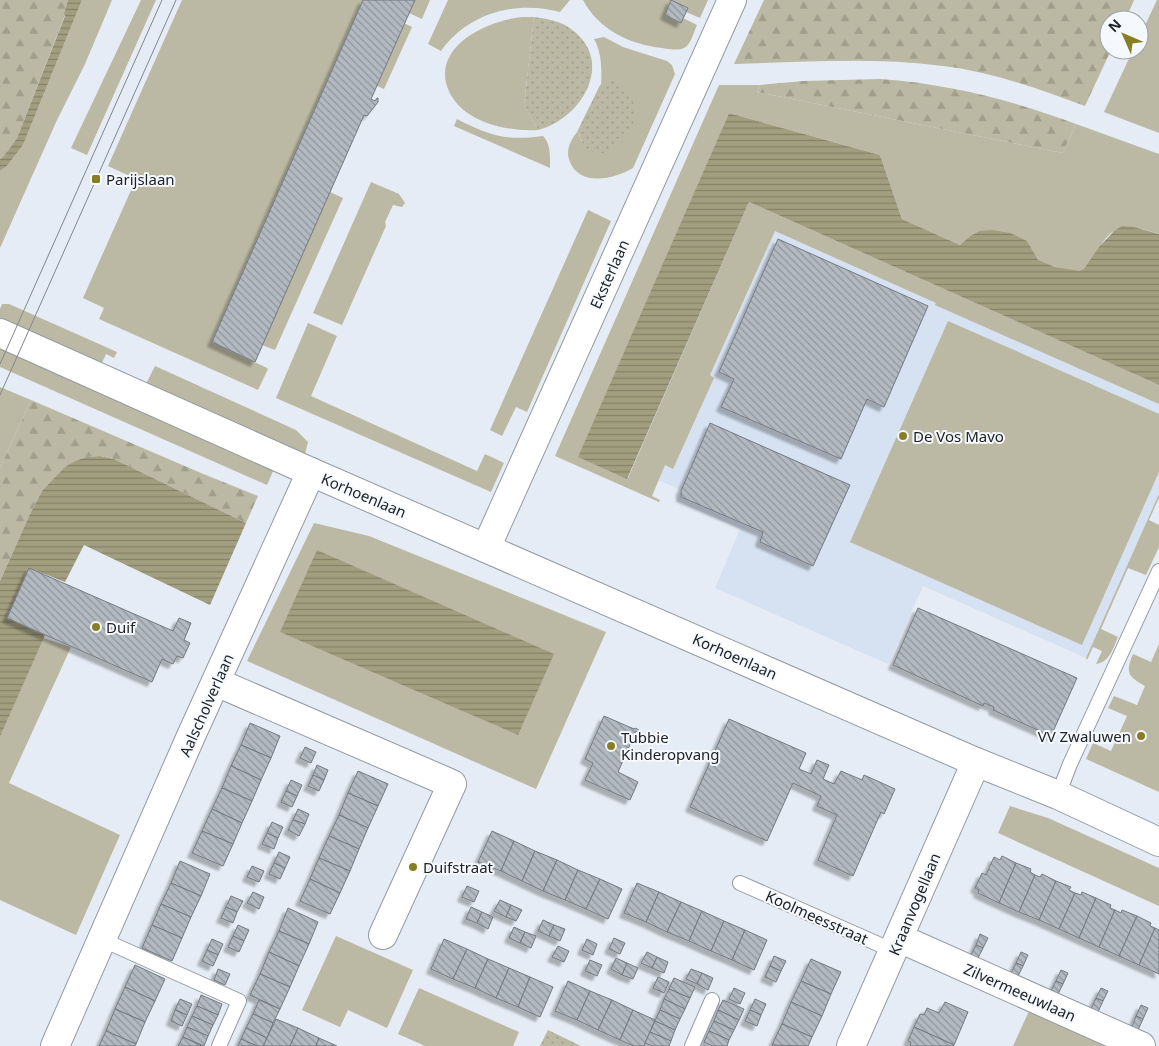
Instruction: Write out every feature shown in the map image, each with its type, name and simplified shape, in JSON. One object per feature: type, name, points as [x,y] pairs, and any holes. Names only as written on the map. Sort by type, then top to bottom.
[{"type":"street","name":"Eksterlaan","points":[[486,548],[732,0]]},
{"type":"street","points":[[0,333],[311,472]]},
{"type":"street","name":"Korhoenlaan","points":[[311,472],[976,762],[1058,795],[1159,842]]},
{"type":"street","name":"Aalscholverlaan","points":[[55,1046],[311,472]]},
{"type":"street","points":[[216,682],[452,784],[383,935]]},
{"type":"street","name":"Kraanvogellaan","points":[[851,1046],[976,762]]},
{"type":"street","name":"Zilvermeeuwlaan","points":[[896,944],[1141,1046]]},
{"type":"lane","points":[[1058,795],[1070,764],[1159,571]]},
{"type":"lane","name":"Koolmeesstraat","points":[[740,883],[896,944]]},
{"type":"lane","points":[[103,940],[239,1000],[219,1046]]},
{"type":"lane","points":[[692,1046],[712,1000]]},
{"type":"shaded area","points":[[68,0],[82,0],[23,145],[7,166],[0,171],[0,159],[17,138],[65,16],[64,13]]},
{"type":"shaded area","points":[[729,113],[880,155],[902,219],[960,245],[979,231],[992,230],[1010,233],[1027,241],[1038,260],[1055,267],[1079,271],[1084,269],[1099,247],[1114,231],[1122,226],[1134,227],[1159,234],[1159,385],[749,202],[627,479],[578,457]]},
{"type":"shaded area","name":"De Vos Mavo","points":[[749,202],[1159,385],[1159,494],[1086,658],[923,586],[888,664],[715,588],[740,529],[677,501],[681,490],[632,469]]},
{"type":"shaded area","points":[[100,456],[114,459],[246,523],[210,605],[84,545],[65,582],[29,568],[7,618],[45,635],[0,737],[0,581],[42,491],[65,467],[86,457]]},
{"type":"shaded area","points":[[317,550],[554,654],[518,735],[280,632]]},
{"type":"green space","points":[[0,0],[68,0],[65,15],[17,138],[0,159]]},
{"type":"green space","points":[[82,0],[112,0],[85,64],[57,120],[0,248],[0,171],[7,166],[23,145]]},
{"type":"green space","points":[[141,0],[156,0],[87,155],[71,148]]},
{"type":"green space","points":[[182,0],[363,0],[212,342],[268,369],[258,390],[99,319],[104,308],[83,298],[136,179],[108,166]]},
{"type":"green space","points":[[415,0],[430,0],[422,19],[409,13]]},
{"type":"green space","points":[[448,0],[570,0],[560,12],[527,8],[510,9],[494,13],[465,27],[441,51],[428,44]]},
{"type":"green space","points":[[583,0],[708,0],[700,18],[686,12],[687,7],[671,1],[665,15],[681,22],[683,18],[697,25],[689,44],[682,49],[676,50],[638,43],[616,34],[597,20]]},
{"type":"green space","points":[[764,0],[1134,0],[1130,10],[1099,10],[1099,60],[1106,60],[1085,106],[1033,87],[998,77],[943,66],[865,61],[734,64]]},
{"type":"green space","points":[[1157,0],[1159,0],[1159,133],[1104,112],[1128,60],[1149,60],[1149,17]]},
{"type":"green space","points":[[534,17],[524,106],[538,130],[511,129],[497,126],[471,115],[460,107],[451,96],[446,83],[445,68],[450,56],[470,35],[497,22]]},
{"type":"green space","points":[[534,17],[558,22],[571,29],[584,42],[591,57],[592,72],[588,87],[580,102],[554,124],[538,130],[524,106]]},
{"type":"green space","points":[[404,23],[412,27],[384,89],[377,86]]},
{"type":"green space","points":[[604,37],[623,47],[667,61],[672,65],[675,74],[633,168],[608,178],[590,178],[575,170],[570,162],[568,150],[577,132],[583,143],[591,151],[601,78],[599,50],[594,39]]},
{"type":"green space","points":[[880,79],[906,81],[980,94],[1076,124],[1063,153],[757,92],[760,85],[804,81]]},
{"type":"green space","points":[[613,80],[625,87],[632,98],[634,114],[631,128],[624,140],[614,148],[604,153],[593,152],[584,146],[577,132],[600,85]]},
{"type":"green space","points":[[719,85],[760,85],[757,92],[1063,153],[1076,124],[1159,154],[1159,234],[1131,227],[1114,231],[1105,240],[1087,267],[1079,271],[1048,265],[1039,261],[1033,255],[1027,241],[979,231],[960,245],[902,219],[880,155],[729,113],[579,457],[628,478],[749,202],[1159,385],[1159,404],[935,305],[936,303],[775,231],[710,375],[714,378],[673,469],[665,465],[652,496],[660,500],[659,502],[555,456]]},
{"type":"green space","points":[[457,119],[479,130],[498,136],[519,138],[543,136],[549,147],[550,168],[454,126]]},
{"type":"green space","points":[[371,182],[399,194],[405,203],[402,207],[393,205],[385,222],[386,226],[342,325],[313,313]]},
{"type":"green space","points":[[330,192],[343,198],[275,350],[262,345]]},
{"type":"green space","points":[[588,210],[611,221],[527,412],[516,407],[502,436],[490,430]]},
{"type":"green space","points":[[2,304],[9,304],[117,352],[114,358],[106,354],[101,365],[0,320]]},
{"type":"green space","points":[[948,321],[1159,414],[1159,472],[1082,645],[850,542]]},
{"type":"green space","points":[[308,323],[337,336],[311,396],[477,471],[485,454],[504,463],[491,492],[276,398]]},
{"type":"green space","points":[[0,347],[274,469],[267,485],[0,367]]},
{"type":"green space","points":[[155,366],[296,430],[308,442],[305,454],[146,384]]},
{"type":"green space","points":[[0,387],[31,400],[0,468]]},
{"type":"green space","points":[[31,400],[258,496],[246,523],[114,459],[100,456],[86,457],[75,461],[42,491],[0,581],[0,468]]},
{"type":"green space","points":[[1159,494],[1149,520],[1159,525],[1159,547],[1146,575],[1128,568],[1101,629],[1118,637],[1108,657],[1101,663],[1096,664],[1102,651],[1093,647],[1087,660],[1086,658]]},
{"type":"green space","points":[[314,523],[369,536],[606,632],[536,789],[247,661]]},
{"type":"green space","points":[[43,638],[71,647],[9,783],[120,835],[76,935],[0,900],[0,737]]},
{"type":"green space","name":"VV Zwaluwen","points":[[1159,644],[1159,792],[1086,759],[1093,743],[1111,751],[1127,716],[1108,708],[1114,696],[1137,705],[1145,686],[1132,677],[1129,665],[1133,654],[1151,662]]},
{"type":"green space","points":[[1010,806],[1048,818],[1159,868],[1159,906],[998,833]]},
{"type":"green space","points":[[336,936],[413,970],[387,1028],[348,1010],[340,1027],[302,1010]]},
{"type":"green space","points":[[419,988],[519,1032],[513,1046],[425,1046],[398,1034]]},
{"type":"green space","points":[[1030,1009],[1115,1046],[1013,1046]]},
{"type":"green space","points":[[548,1030],[581,1046],[540,1046]]},
{"type":"building","points":[[363,0],[415,0],[371,99],[375,101],[378,98],[378,102],[367,116],[364,115],[255,362],[212,342]]},
{"type":"building","points":[[671,0],[688,8],[681,23],[665,15]]},
{"type":"building","points":[[778,239],[928,306],[884,407],[867,399],[841,459],[721,407],[734,379],[719,372]]},
{"type":"building","points":[[710,423],[850,485],[813,566],[760,542],[763,532],[681,497],[681,491]]},
{"type":"building","name":"Duif","points":[[29,568],[173,631],[179,618],[191,623],[184,640],[190,643],[183,658],[177,656],[173,664],[162,659],[152,682],[7,618]]},
{"type":"building","points":[[918,608],[1077,678],[1051,736],[993,710],[994,707],[984,703],[983,706],[893,665]]},
{"type":"building","name":"Tubbie Kinderopvang","points":[[604,716],[639,730],[638,732],[636,731],[618,772],[638,782],[630,800],[585,780],[593,763],[585,759]]},
{"type":"building","points":[[729,719],[806,753],[799,769],[811,774],[817,760],[829,765],[823,779],[834,784],[841,771],[862,780],[864,775],[895,789],[884,814],[881,812],[853,876],[818,860],[837,815],[817,806],[821,796],[793,783],[767,841],[690,807]]},
{"type":"building","points":[[250,723],[280,736],[271,758],[241,745]]},
{"type":"building","points":[[241,745],[271,758],[261,780],[231,766]]},
{"type":"building","points":[[305,747],[316,752],[311,763],[300,758]]},
{"type":"building","points":[[317,765],[328,770],[324,780],[313,775]]},
{"type":"building","points":[[231,766],[261,780],[252,801],[222,788]]},
{"type":"building","points":[[358,771],[388,784],[378,806],[348,793]]},
{"type":"building","points":[[313,775],[324,780],[319,791],[308,786]]},
{"type":"building","points":[[291,780],[302,785],[297,796],[286,791]]},
{"type":"building","points":[[222,788],[252,801],[242,823],[212,809]]},
{"type":"building","points":[[286,791],[297,796],[292,807],[281,802]]},
{"type":"building","points":[[348,793],[378,806],[368,828],[339,815]]},
{"type":"building","points":[[212,809],[242,823],[233,844],[202,831]]},
{"type":"building","points":[[298,809],[309,814],[305,824],[293,820]]},
{"type":"building","points":[[339,815],[368,828],[359,849],[329,836]]},
{"type":"building","points":[[293,820],[305,824],[299,836],[288,830]]},
{"type":"building","points":[[272,822],[283,827],[278,838],[267,833]]},
{"type":"building","points":[[202,831],[233,844],[223,866],[192,853]]},
{"type":"building","points":[[492,831],[514,841],[501,871],[478,862]]},
{"type":"building","points":[[267,833],[278,838],[274,849],[262,844]]},
{"type":"building","points":[[329,836],[359,849],[350,871],[319,858]]},
{"type":"building","points":[[514,841],[535,851],[522,881],[501,871]]},
{"type":"building","points":[[535,851],[557,860],[543,891],[522,881]]},
{"type":"building","points":[[279,852],[290,857],[285,868],[274,863]]},
{"type":"building","points":[[1002,856],[1016,863],[999,903],[978,893],[979,890],[975,888],[982,873],[986,875],[994,857],[1000,860]]},
{"type":"building","points":[[319,858],[350,871],[340,893],[310,879]]},
{"type":"building","points":[[557,860],[578,870],[565,900],[543,891]]},
{"type":"building","points":[[180,861],[210,874],[201,896],[171,883]]},
{"type":"building","points":[[274,863],[285,868],[280,879],[269,874]]},
{"type":"building","points":[[1016,863],[1031,869],[1030,872],[1035,875],[1019,912],[999,903]]},
{"type":"building","points":[[252,866],[264,871],[259,882],[247,877]]},
{"type":"building","points":[[578,870],[600,879],[586,909],[565,900]]},
{"type":"building","points":[[1042,874],[1056,881],[1039,920],[1019,912],[1035,875],[1040,877]]},
{"type":"building","points":[[310,879],[340,893],[330,914],[300,901]]},
{"type":"building","points":[[600,879],[622,889],[608,919],[586,909]]},
{"type":"building","points":[[1056,881],[1071,887],[1069,890],[1075,893],[1059,929],[1039,920]]},
{"type":"building","points":[[171,883],[201,896],[191,917],[161,904]]},
{"type":"building","points":[[637,883],[659,892],[646,922],[624,913]]},
{"type":"building","points":[[467,886],[479,891],[474,902],[462,897]]},
{"type":"building","points":[[253,892],[264,897],[259,909],[247,903]]},
{"type":"building","points":[[659,892],[681,902],[667,932],[646,922]]},
{"type":"building","points":[[1082,892],[1096,898],[1079,938],[1059,929],[1075,893],[1081,895]]},
{"type":"building","points":[[231,896],[243,901],[237,912],[226,907]]},
{"type":"building","points":[[1096,898],[1111,905],[1110,908],[1115,910],[1099,947],[1079,938]]},
{"type":"building","points":[[500,900],[511,905],[506,917],[494,911]]},
{"type":"building","points":[[681,902],[702,911],[689,941],[667,932]]},
{"type":"building","points":[[161,904],[191,917],[182,938],[152,925]]},
{"type":"building","points":[[511,905],[522,910],[516,921],[506,917]]},
{"type":"building","points":[[226,907],[237,912],[233,923],[221,918]]},
{"type":"building","points":[[471,907],[482,912],[477,923],[466,919]]},
{"type":"building","points":[[288,908],[318,922],[309,944],[279,931]]},
{"type":"building","points":[[1115,910],[1121,913],[1122,910],[1137,916],[1119,956],[1099,947]]},
{"type":"building","points":[[702,911],[724,921],[711,951],[689,941]]},
{"type":"building","points":[[482,912],[493,917],[488,929],[477,923]]},
{"type":"building","points":[[1137,916],[1151,923],[1150,926],[1155,928],[1139,965],[1119,956]]},
{"type":"building","points":[[543,920],[554,925],[549,936],[538,931]]},
{"type":"building","points":[[724,921],[745,930],[732,960],[711,951]]},
{"type":"building","points":[[152,925],[182,938],[172,961],[142,948]]},
{"type":"building","points":[[238,925],[249,930],[244,941],[233,936]]},
{"type":"building","points":[[554,925],[565,929],[560,941],[549,936]]},
{"type":"building","points":[[514,927],[525,932],[520,943],[509,938]]},
{"type":"building","points":[[1155,928],[1159,930],[1159,974],[1139,965]]},
{"type":"building","points":[[745,930],[767,940],[754,970],[732,960]]},
{"type":"building","points":[[279,931],[309,944],[299,966],[269,952]]},
{"type":"building","points":[[525,932],[536,936],[531,948],[520,943]]},
{"type":"building","points":[[980,934],[988,938],[983,948],[976,945]]},
{"type":"building","points":[[233,936],[244,941],[239,952],[228,947]]},
{"type":"building","points":[[614,938],[625,943],[620,954],[609,949]]},
{"type":"building","points":[[212,939],[223,944],[218,955],[207,950]]},
{"type":"building","points":[[444,939],[467,949],[453,979],[431,969]]},
{"type":"building","points":[[587,939],[597,944],[593,955],[582,950]]},
{"type":"building","points":[[976,945],[983,948],[978,958],[971,955]]},
{"type":"building","points":[[558,946],[569,951],[564,962],[552,957]]},
{"type":"building","points":[[467,949],[488,959],[475,988],[453,979]]},
{"type":"building","points":[[207,950],[218,955],[213,966],[202,961]]},
{"type":"building","points":[[269,952],[299,966],[290,987],[260,974]]},
{"type":"building","points":[[647,952],[657,957],[652,968],[641,963]]},
{"type":"building","points":[[1021,952],[1028,955],[1023,966],[1016,963]]},
{"type":"building","points":[[774,956],[786,961],[781,971],[770,966]]},
{"type":"building","points":[[657,957],[668,962],[664,973],[652,968]]},
{"type":"building","points":[[616,958],[627,963],[622,975],[611,969]]},
{"type":"building","points":[[488,959],[509,968],[496,998],[475,988]]},
{"type":"building","points":[[811,959],[841,972],[831,994],[801,981]]},
{"type":"building","points":[[590,960],[602,965],[597,976],[585,971]]},
{"type":"building","points":[[627,963],[638,968],[633,979],[622,975]]},
{"type":"building","points":[[1016,963],[1023,966],[1018,976],[1011,973]]},
{"type":"building","points":[[135,965],[165,979],[155,1001],[125,987]]},
{"type":"building","points":[[770,966],[781,971],[776,982],[765,977]]},
{"type":"building","points":[[509,968],[530,977],[518,1007],[496,998]]},
{"type":"building","points":[[218,969],[230,974],[225,985],[214,980]]},
{"type":"building","points":[[691,969],[702,973],[697,984],[686,979]]},
{"type":"building","points":[[1061,970],[1068,973],[1063,984],[1056,981]]},
{"type":"building","points":[[702,973],[713,978],[708,990],[697,984]]},
{"type":"building","points":[[260,974],[290,987],[280,1009],[250,995]]},
{"type":"building","points":[[530,977],[553,987],[540,1017],[518,1007]]},
{"type":"building","points":[[658,977],[669,982],[664,993],[653,988]]},
{"type":"building","points":[[674,978],[695,987],[690,998],[669,989]]},
{"type":"building","points":[[568,981],[590,991],[577,1020],[555,1011]]},
{"type":"building","points":[[801,981],[831,994],[822,1016],[791,1002]]},
{"type":"building","points":[[1056,981],[1063,984],[1058,994],[1051,991]]},
{"type":"building","points":[[125,987],[155,1001],[145,1022],[115,1009]]},
{"type":"building","points":[[734,988],[745,993],[740,1004],[729,999]]},
{"type":"building","points":[[1101,988],[1108,991],[1103,1001],[1096,998]]},
{"type":"building","points":[[669,989],[690,998],[685,1009],[664,999]]},
{"type":"building","points":[[590,991],[612,1000],[598,1030],[577,1020]]},
{"type":"building","points":[[201,995],[222,1004],[218,1015],[197,1006]]},
{"type":"building","points":[[1096,998],[1103,1001],[1098,1012],[1091,1009]]},
{"type":"building","points":[[180,999],[192,1004],[187,1015],[175,1010]]},
{"type":"building","points":[[664,999],[685,1009],[680,1019],[660,1010]]},
{"type":"building","points":[[755,999],[766,1004],[761,1015],[750,1010]]},
{"type":"building","points":[[259,1000],[280,1009],[273,1023],[253,1014]]},
{"type":"building","points":[[612,1000],[633,1010],[620,1040],[598,1030]]},
{"type":"building","points":[[723,1000],[744,1009],[739,1020],[718,1010]]},
{"type":"building","points":[[791,1002],[822,1016],[812,1037],[782,1024]]},
{"type":"building","points":[[945,1002],[968,1012],[954,1045],[914,1027],[920,1014],[924,1015],[927,1008],[939,1013]]},
{"type":"building","points":[[1141,1005],[1148,1008],[1143,1019],[1136,1016]]},
{"type":"building","points":[[197,1006],[218,1015],[213,1025],[192,1016]]},
{"type":"building","points":[[115,1009],[145,1022],[136,1044],[106,1031]]},
{"type":"building","points":[[175,1010],[187,1015],[182,1026],[171,1021]]},
{"type":"building","points":[[633,1010],[655,1020],[644,1046],[634,1046],[620,1040]]},
{"type":"building","points":[[660,1010],[680,1019],[675,1030],[655,1021]]},
{"type":"building","points":[[718,1010],[739,1020],[734,1030],[714,1021]]},
{"type":"building","points":[[750,1010],[761,1015],[757,1026],[745,1021]]},
{"type":"building","points":[[253,1014],[273,1023],[267,1038],[246,1028]]},
{"type":"building","points":[[192,1016],[213,1025],[208,1036],[187,1027]]},
{"type":"building","points":[[1136,1016],[1143,1019],[1138,1030],[1132,1027]]},
{"type":"building","points":[[276,1019],[298,1028],[290,1046],[263,1046]]},
{"type":"building","points":[[655,1021],[675,1030],[671,1041],[650,1032]]},
{"type":"building","points":[[714,1021],[734,1030],[729,1040],[709,1031]]},
{"type":"building","points":[[782,1024],[812,1037],[808,1046],[772,1045]]},
{"type":"building","points":[[187,1027],[208,1036],[204,1046],[183,1037]]},
{"type":"building","points":[[914,1027],[954,1045],[910,1046],[911,1042],[908,1041]]},
{"type":"building","points":[[246,1028],[267,1038],[263,1046],[257,1046],[241,1039]]},
{"type":"building","points":[[298,1028],[319,1038],[316,1046],[290,1046]]},
{"type":"building","points":[[106,1031],[136,1044],[135,1046],[99,1046]]},
{"type":"building","points":[[709,1031],[729,1040],[727,1046],[713,1046],[704,1042]]},
{"type":"building","points":[[650,1032],[671,1041],[669,1046],[653,1046],[645,1043]]},
{"type":"building","points":[[183,1037],[202,1046],[178,1046]]},
{"type":"building","points":[[319,1038],[337,1046],[316,1046]]},
{"type":"building","points":[[241,1039],[257,1046],[238,1046]]},
{"type":"tram line","points":[[0,364],[162,0]]},
{"type":"tram line","points":[[0,395],[176,0]]},
{"type":"place","name":"Parijslaan","points":[[96,179]]},
{"type":"place","name":"De Vos Mavo","points":[[903,436]]},
{"type":"place","name":"Duif","points":[[96,627]]},
{"type":"place","name":"VV Zwaluwen","points":[[1141,736]]},
{"type":"place","name":"Tubbie Kinderopvang","points":[[611,746]]},
{"type":"place","name":"Duifstraat","points":[[413,867]]}]
